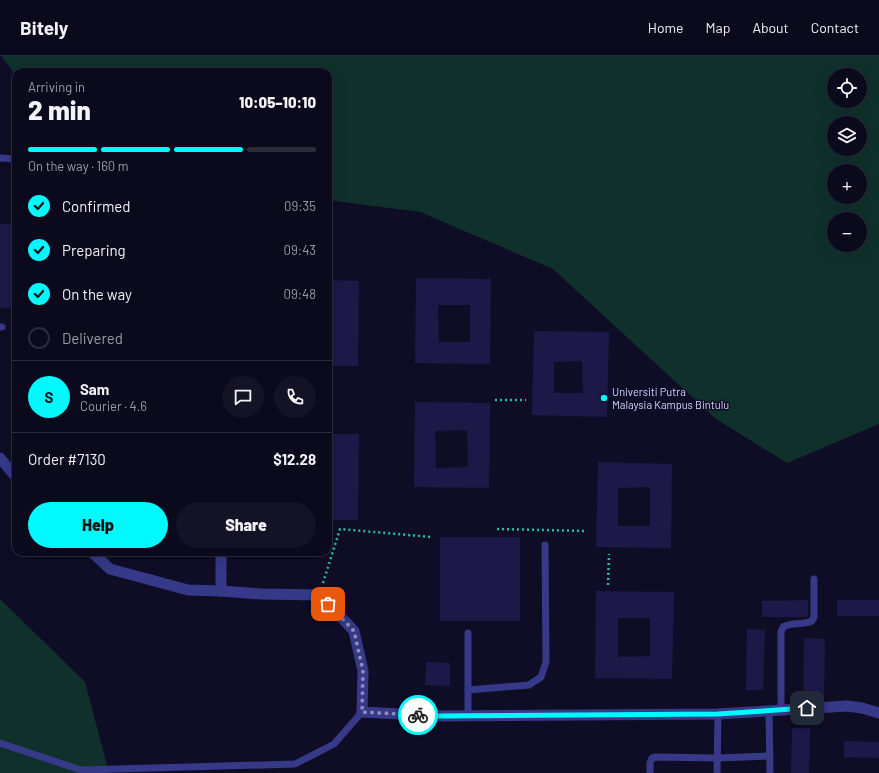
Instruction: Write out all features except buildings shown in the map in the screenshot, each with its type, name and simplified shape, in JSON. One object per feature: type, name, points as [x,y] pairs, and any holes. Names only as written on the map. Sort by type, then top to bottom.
[{"type":"street","points":[[0,458],[12,472]]},
{"type":"street","points":[[96,556],[110,569],[188,590],[261,594],[320,594],[354,631],[363,671],[362,712],[438,716],[718,714],[847,706],[862,708],[879,713]]},
{"type":"street","points":[[221,556],[221,591]]},
{"type":"lane","points":[[0,158],[12,159]]},
{"type":"lane","points":[[468,690],[529,685],[540,677],[546,662],[545,545]]},
{"type":"lane","points":[[781,710],[781,632],[783,627],[788,624],[812,622],[814,617],[814,579]]},
{"type":"lane","points":[[468,633],[468,716]]},
{"type":"lane","points":[[769,710],[770,773]]},
{"type":"lane","points":[[0,743],[81,770],[295,764],[334,744],[362,712]]},
{"type":"lane","points":[[717,773],[718,714]]},
{"type":"lane","points":[[650,773],[650,763],[652,758],[655,756],[717,758],[770,756]]},
{"type":"path","points":[[495,400],[526,400]]},
{"type":"path","points":[[332,556],[340,530],[431,537]]},
{"type":"path","points":[[498,530],[586,531]]},
{"type":"path","points":[[608,585],[609,554]]},
{"type":"path","points":[[320,594],[332,556]]},
{"type":"green space","points":[[879,56],[879,424],[787,463],[716,419],[553,269],[420,212],[332,201],[332,68],[12,68],[12,71],[2,57]]},
{"type":"green space","points":[[0,599],[85,682],[109,773],[0,773]]},
{"type":"way so far","points":[[328,604],[354,631],[363,671],[362,712],[418,715]]},
{"type":"place","name":"Universiti Putra Malaysia Kampus Bintulu","points":[[604,398]]},
{"type":"route","points":[[418,715],[718,714],[807,708]]}]
